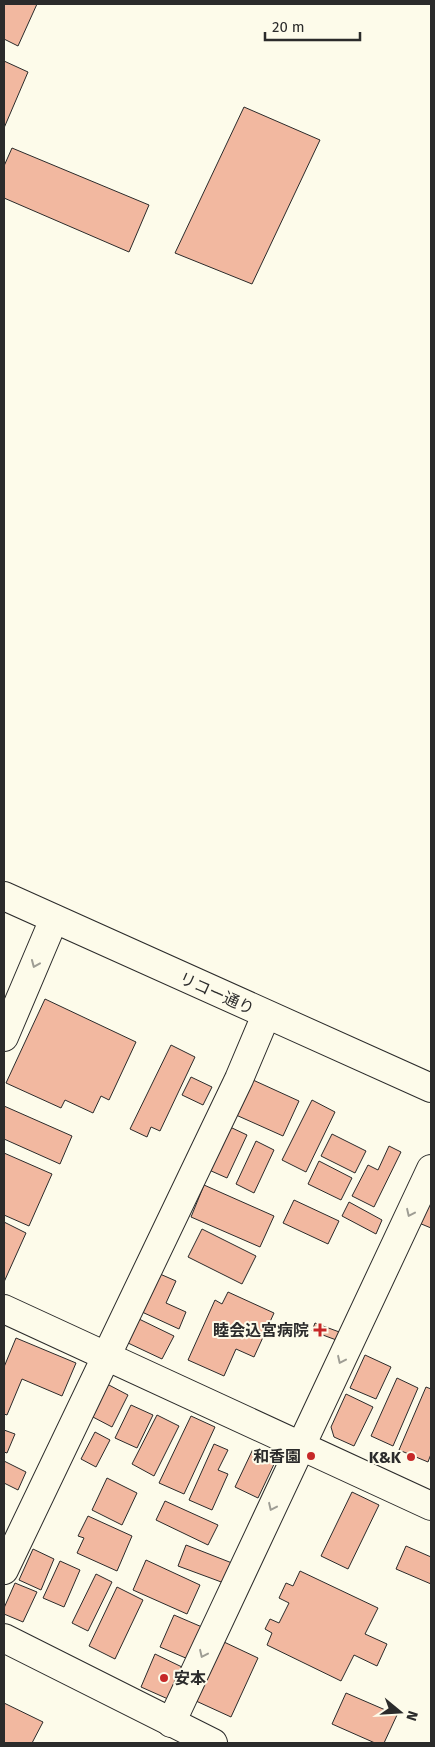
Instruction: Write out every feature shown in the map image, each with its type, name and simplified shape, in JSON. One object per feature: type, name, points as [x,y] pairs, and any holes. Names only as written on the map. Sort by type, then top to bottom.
[{"type":"street","name":"リコー通り","points":[[4,896],[431,1088]]},
{"type":"street","points":[[4,1037],[54,919]]},
{"type":"street","points":[[4,1570],[239,1079],[266,1015]]},
{"type":"street","points":[[171,1723],[431,1169]]},
{"type":"street","points":[[4,1309],[431,1506]]},
{"type":"street","points":[[4,1638],[213,1743]]},
{"type":"building","points":[[4,4],[37,4],[18,46],[4,39]]},
{"type":"building","points":[[4,61],[28,72],[4,128]]},
{"type":"building","points":[[244,107],[320,140],[252,284],[175,253]]},
{"type":"building","points":[[12,148],[149,205],[129,252],[4,198],[4,166]]},
{"type":"building","points":[[45,999],[136,1042],[109,1100],[101,1096],[93,1113],[65,1100],[61,1108],[6,1083]]},
{"type":"building","points":[[171,1045],[195,1057],[160,1131],[151,1127],[147,1137],[130,1129]]},
{"type":"building","points":[[191,1077],[212,1087],[203,1105],[182,1095]]},
{"type":"building","points":[[253,1080],[299,1101],[283,1136],[236,1115]]},
{"type":"building","points":[[312,1100],[335,1112],[306,1172],[282,1160]]},
{"type":"building","points":[[4,1106],[72,1136],[60,1164],[4,1139]]},
{"type":"building","points":[[230,1127],[247,1135],[227,1178],[209,1170]]},
{"type":"building","points":[[332,1134],[366,1151],[355,1173],[321,1156]]},
{"type":"building","points":[[256,1141],[274,1150],[254,1193],[236,1184]]},
{"type":"building","points":[[389,1146],[401,1152],[374,1207],[352,1196],[368,1165],[378,1170]]},
{"type":"building","points":[[4,1153],[52,1174],[29,1226],[4,1215]]},
{"type":"building","points":[[319,1161],[352,1178],[341,1200],[308,1184]]},
{"type":"building","points":[[204,1185],[274,1216],[260,1247],[191,1217]]},
{"type":"building","points":[[431,1194],[431,1228],[419,1223]]},
{"type":"building","points":[[294,1200],[339,1221],[328,1244],[283,1223]]},
{"type":"building","points":[[349,1202],[382,1220],[376,1234],[342,1216]]},
{"type":"building","points":[[4,1222],[26,1233],[4,1282]]},
{"type":"building","points":[[202,1229],[256,1256],[242,1284],[188,1257]]},
{"type":"building","points":[[160,1274],[176,1281],[166,1303],[186,1312],[179,1329],[142,1312]]},
{"type":"building","points":[[228,1292],[274,1313],[254,1357],[236,1349],[224,1376],[188,1360],[215,1300],[222,1304]]},
{"type":"building","points":[[139,1319],[174,1336],[162,1359],[128,1343]]},
{"type":"building","points":[[315,1323],[342,1333],[339,1341],[312,1331]]},
{"type":"building","points":[[16,1338],[76,1363],[62,1396],[22,1379],[7,1415],[4,1414],[4,1367]]},
{"type":"building","points":[[365,1355],[391,1367],[376,1399],[350,1388]]},
{"type":"building","points":[[397,1378],[418,1388],[393,1446],[371,1436]]},
{"type":"building","points":[[107,1384],[128,1395],[112,1427],[91,1416]]},
{"type":"building","points":[[426,1387],[431,1389],[431,1454],[428,1462],[399,1450]]},
{"type":"building","points":[[346,1394],[373,1407],[354,1446],[334,1437],[331,1427]]},
{"type":"building","points":[[131,1405],[153,1415],[137,1448],[115,1438]]},
{"type":"building","points":[[157,1415],[179,1426],[154,1476],[132,1464]]},
{"type":"building","points":[[191,1416],[215,1427],[184,1494],[159,1483]]},
{"type":"building","points":[[4,1430],[15,1434],[7,1453],[4,1452]]},
{"type":"building","points":[[95,1432],[110,1440],[96,1467],[81,1459]]},
{"type":"building","points":[[214,1444],[228,1450],[218,1470],[228,1474],[212,1510],[189,1500]]},
{"type":"building","points":[[253,1449],[276,1460],[258,1498],[235,1487]]},
{"type":"building","points":[[4,1461],[26,1472],[18,1490],[4,1483]]},
{"type":"building","points":[[107,1478],[137,1493],[122,1525],[92,1510]]},
{"type":"building","points":[[352,1492],[379,1505],[348,1569],[321,1556]]},
{"type":"building","points":[[165,1501],[218,1525],[208,1545],[156,1520]]},
{"type":"building","points":[[88,1516],[132,1536],[117,1571],[77,1553],[84,1538],[78,1536]]},
{"type":"building","points":[[186,1545],[232,1563],[224,1583],[178,1566]]},
{"type":"building","points":[[406,1546],[431,1557],[431,1584],[396,1569]]},
{"type":"building","points":[[33,1549],[54,1559],[41,1590],[19,1580]]},
{"type":"building","points":[[146,1560],[200,1585],[187,1614],[133,1590]]},
{"type":"building","points":[[60,1561],[80,1570],[64,1607],[43,1598]]},
{"type":"building","points":[[300,1571],[378,1608],[365,1634],[387,1644],[377,1666],[354,1655],[341,1681],[267,1645],[272,1633],[265,1629],[270,1619],[279,1623],[289,1603],[279,1598],[286,1583],[293,1586]]},
{"type":"building","points":[[96,1574],[112,1582],[88,1631],[72,1623]]},
{"type":"building","points":[[15,1583],[37,1592],[23,1622],[4,1614],[4,1608]]},
{"type":"building","points":[[117,1587],[143,1600],[115,1659],[89,1646]]},
{"type":"building","points":[[174,1615],[202,1627],[188,1659],[160,1647]]},
{"type":"building","points":[[224,1642],[258,1658],[231,1717],[196,1701]]},
{"type":"building","points":[[155,1654],[182,1667],[168,1699],[141,1687]]},
{"type":"building","points":[[346,1693],[397,1715],[384,1743],[375,1743],[332,1724]]},
{"type":"building","points":[[4,1703],[43,1722],[32,1743],[4,1743]]},
{"type":"place","name":"睦会込宮病院","points":[[320,1330]]},
{"type":"place","name":"和香園","points":[[311,1456]]},
{"type":"place","name":"K&K","points":[[411,1457]]},
{"type":"place","name":"安本","points":[[164,1678]]}]
